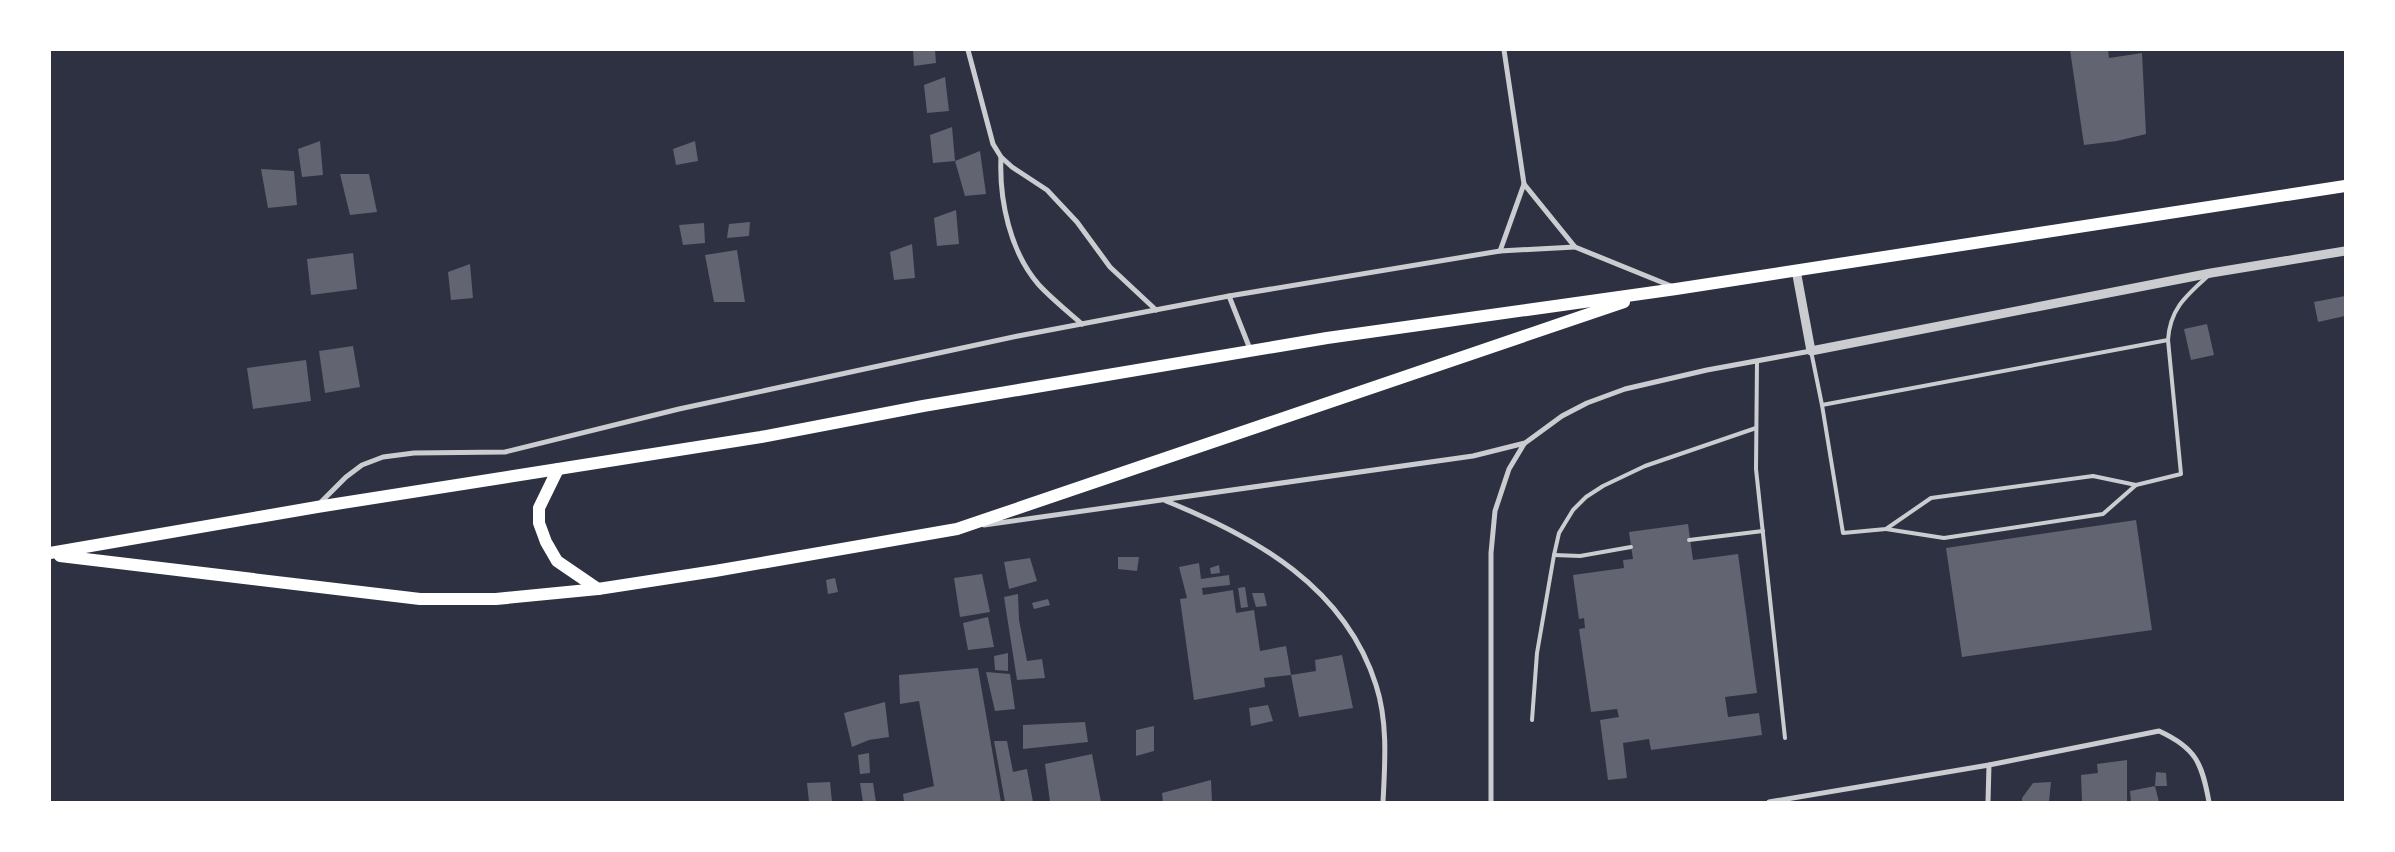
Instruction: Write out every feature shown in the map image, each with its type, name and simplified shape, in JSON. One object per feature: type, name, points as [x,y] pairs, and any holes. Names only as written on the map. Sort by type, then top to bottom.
[{"type":"main road","points":[[50,554],[317,507],[761,437],[924,406],[1327,338],[1676,289],[2345,186]]},
{"type":"main road","points":[[50,554],[420,599],[496,599],[598,589],[957,529],[1655,292]]},
{"type":"main road","points":[[558,469],[539,508],[539,524],[546,542],[557,561],[598,589]]},
{"type":"street","points":[[968,50],[992,144],[1001,157],[1047,190],[1077,222],[1110,267],[1156,310]]},
{"type":"street","points":[[1500,251],[1524,184],[1504,50]]},
{"type":"street","points":[[1001,157],[1000,184],[1005,210],[1025,266],[1038,284],[1082,324]]},
{"type":"street","points":[[1524,184],[1575,247]]},
{"type":"street","points":[[317,507],[346,477],[362,465],[383,457],[414,453],[505,452],[679,409],[1082,324],[1229,296],[1500,251],[1575,247],[1676,289]]},
{"type":"street","points":[[1491,802],[1491,553],[1495,511],[1509,469],[1525,443],[1562,416],[1588,403],[1625,389],[1757,361],[2211,273],[2345,251]]},
{"type":"street","points":[[1796,270],[1811,351]]},
{"type":"street","points":[[1229,296],[1251,352]]},
{"type":"street","points":[[957,529],[1472,456],[1525,443]]},
{"type":"street","points":[[1165,501],[1216,521],[1248,538],[1284,561],[1316,589],[1357,642],[1366,657],[1377,686],[1385,734],[1383,802]]},
{"type":"street","points":[[1770,802],[1989,765],[2159,731],[2177,740],[2198,760],[2205,780],[2209,802]]},
{"type":"street","points":[[1988,802],[1989,765]]},
{"type":"lane","points":[[1886,529],[1931,498],[2092,476],[2136,485],[2181,474],[2168,340],[2169,324],[2178,305],[2211,273]]},
{"type":"lane","points":[[1822,405],[2168,340]]},
{"type":"lane","points":[[1811,351],[1843,533],[1886,529],[1944,538],[2103,514],[2136,485]]},
{"type":"lane","points":[[1757,361],[1756,469],[1785,738]]},
{"type":"lane","points":[[1532,720],[1537,653],[1554,555],[1559,533],[1573,510],[1586,497],[1602,486],[1644,466],[1756,428]]},
{"type":"lane","points":[[1689,540],[1763,531]]},
{"type":"lane","points":[[1554,555],[1586,555],[1631,547]]},
{"type":"building","points":[[913,50],[935,50],[936,63],[914,66]]},
{"type":"building","points":[[2070,50],[2108,50],[2109,58],[2142,53],[2146,134],[2117,141],[2084,145]]},
{"type":"building","points":[[945,77],[949,111],[927,113],[924,85]]},
{"type":"building","points":[[952,127],[955,161],[933,163],[930,135]]},
{"type":"building","points":[[320,141],[323,175],[302,177],[298,149]]},
{"type":"building","points":[[695,141],[698,161],[676,165],[673,149]]},
{"type":"building","points":[[980,151],[986,194],[965,196],[955,161]]},
{"type":"building","points":[[261,169],[294,171],[297,205],[268,208]]},
{"type":"building","points":[[340,174],[369,174],[377,212],[350,215]]},
{"type":"building","points":[[956,210],[959,244],[937,246],[934,218]]},
{"type":"building","points":[[750,222],[749,236],[727,238],[729,224]]},
{"type":"building","points":[[704,223],[705,243],[683,245],[679,225]]},
{"type":"building","points":[[912,244],[915,278],[894,280],[890,252]]},
{"type":"building","points":[[737,250],[745,302],[714,302],[705,255]]},
{"type":"building","points":[[353,253],[357,289],[311,295],[307,259]]},
{"type":"building","points":[[470,264],[473,298],[451,300],[448,272]]},
{"type":"building","points":[[2345,296],[2345,316],[2318,322],[2314,302]]},
{"type":"building","points":[[2207,324],[2214,355],[2191,360],[2184,329]]},
{"type":"building","points":[[353,346],[360,387],[325,393],[319,351]]},
{"type":"building","points":[[306,360],[311,401],[253,409],[247,368]]},
{"type":"building","points":[[2136,520],[2152,630],[1962,657],[1946,548]]},
{"type":"building","points":[[1688,524],[1693,560],[1738,554],[1757,693],[1725,697],[1728,717],[1759,713],[1762,735],[1651,750],[1649,739],[1623,743],[1627,778],[1608,780],[1600,720],[1619,717],[1617,709],[1591,712],[1579,629],[1585,628],[1584,618],[1579,619],[1573,575],[1624,568],[1623,560],[1633,559],[1629,532]]},
{"type":"building","points":[[1118,557],[1139,557],[1137,571],[1118,569]]},
{"type":"building","points":[[1030,558],[1037,581],[1009,589],[1004,562]]},
{"type":"building","points":[[1199,563],[1201,579],[1229,575],[1230,585],[1202,588],[1203,595],[1233,590],[1236,613],[1254,610],[1260,651],[1286,646],[1291,675],[1264,678],[1265,687],[1194,700],[1180,599],[1187,598],[1179,567]]},
{"type":"building","points":[[1219,565],[1220,573],[1211,574],[1210,568]]},
{"type":"building","points":[[982,574],[990,612],[960,617],[954,578]]},
{"type":"building","points":[[835,578],[838,592],[828,594],[826,580]]},
{"type":"building","points":[[1245,587],[1248,607],[1241,608],[1238,588]]},
{"type":"building","points":[[1252,593],[1264,593],[1267,606],[1256,607]]},
{"type":"building","points":[[1018,594],[1019,620],[1027,661],[1042,659],[1045,678],[1017,680],[1004,597]]},
{"type":"building","points":[[1048,599],[1050,605],[1034,609],[1032,603]]},
{"type":"building","points":[[988,617],[994,647],[968,650],[963,623]]},
{"type":"building","points":[[1008,653],[1008,671],[995,670],[994,656]]},
{"type":"building","points":[[1342,655],[1353,708],[1299,717],[1291,675],[1316,671],[1315,660]]},
{"type":"building","points":[[978,668],[1001,802],[904,802],[903,794],[934,786],[919,701],[900,704],[899,675]]},
{"type":"building","points":[[986,672],[1010,674],[1015,709],[995,711]]},
{"type":"building","points":[[885,702],[889,737],[869,740],[852,747],[844,713]]},
{"type":"building","points":[[1268,705],[1273,721],[1251,726],[1249,708]]},
{"type":"building","points":[[1085,722],[1088,742],[1023,749],[1023,725]]},
{"type":"building","points":[[1154,726],[1154,751],[1136,756],[1136,730]]},
{"type":"building","points":[[994,741],[1007,741],[1013,772],[1027,769],[1033,802],[1005,802]]},
{"type":"building","points":[[869,753],[870,773],[860,774],[858,755]]},
{"type":"building","points":[[1092,754],[1101,802],[1050,802],[1045,764]]},
{"type":"building","points":[[2127,760],[2127,802],[2082,802],[2081,775],[2098,773],[2097,764]]},
{"type":"building","points":[[2156,772],[2166,773],[2167,786],[2155,786]]},
{"type":"building","points":[[1211,780],[1212,802],[1163,802],[1162,793]]},
{"type":"building","points":[[830,782],[832,802],[809,802],[807,783]]},
{"type":"building","points":[[2051,782],[2049,802],[2022,802],[2022,798],[2033,783]]},
{"type":"building","points":[[860,783],[873,783],[876,802],[863,802]]},
{"type":"building","points":[[2155,786],[2159,802],[2131,802],[2130,791]]}]
